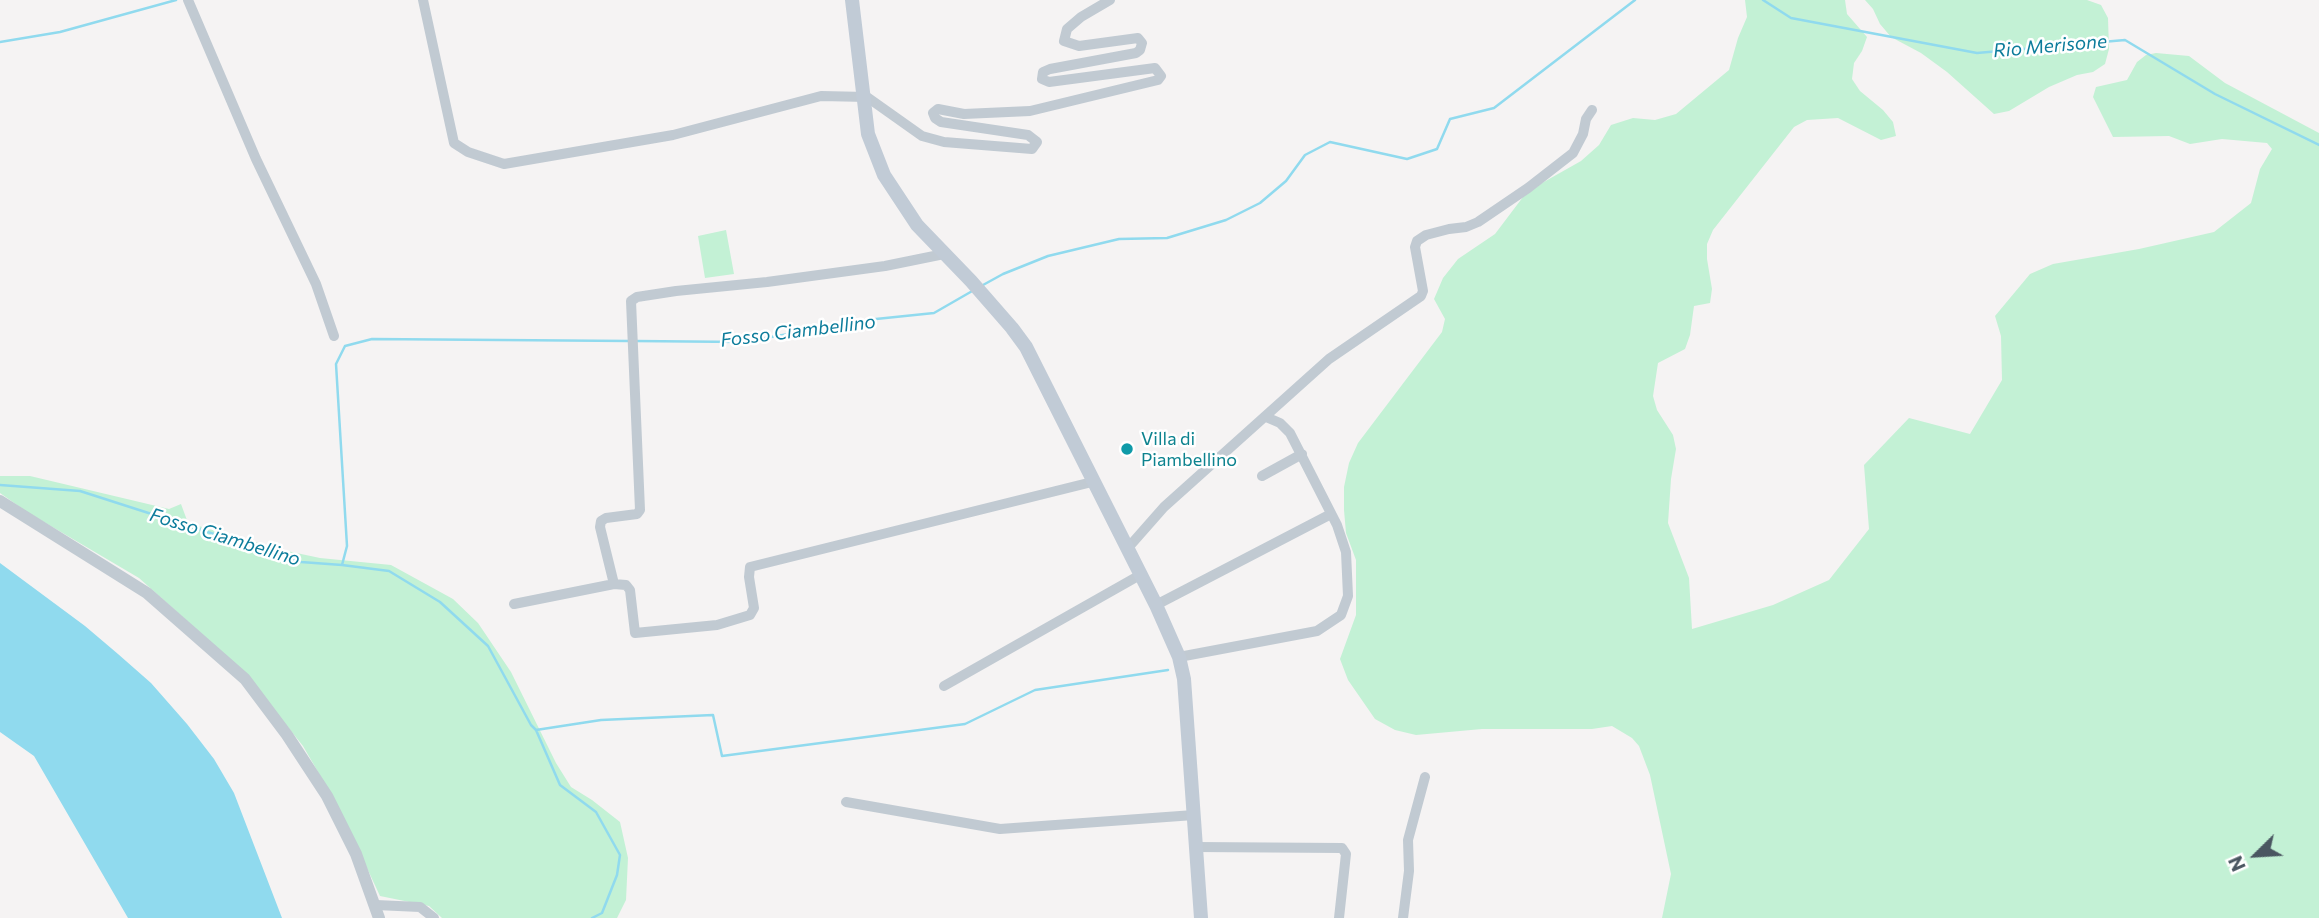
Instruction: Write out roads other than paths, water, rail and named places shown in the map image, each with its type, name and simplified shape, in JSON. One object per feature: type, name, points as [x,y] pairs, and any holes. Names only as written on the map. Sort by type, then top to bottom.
[{"type":"main road","points":[[852,0],[868,134],[884,176],[917,225],[977,288],[1026,347],[1180,657],[1184,679],[1201,918]]},
{"type":"street","points":[[188,0],[256,159],[316,284],[334,336]]},
{"type":"street","points":[[423,0],[454,143],[468,152],[504,164],[673,135],[821,96],[862,95],[894,114],[922,136],[944,142],[1032,149],[1037,142],[1028,135],[941,122],[933,113],[938,109],[964,114],[1030,111],[1158,80],[1161,76],[1155,68],[1049,82],[1042,79],[1043,72],[1050,69],[1136,53],[1140,50],[1142,44],[1138,38],[1079,46],[1064,41],[1067,29],[1111,0]]},
{"type":"street","points":[[1127,549],[1164,507],[1329,359],[1422,296],[1415,247],[1417,241],[1426,235],[1478,222],[1528,188],[1573,153],[1592,110]]},
{"type":"street","points":[[614,583],[600,527],[601,521],[637,514],[640,510],[632,301],[637,297],[885,266],[944,254]]},
{"type":"street","points":[[1180,657],[1317,631],[1341,615],[1348,596],[1346,551],[1331,514],[1303,454],[1290,433],[1280,423],[1266,417]]},
{"type":"street","points":[[1262,476],[1303,454]]},
{"type":"street","points":[[514,604],[614,583],[626,585],[630,590],[635,633],[718,625],[750,615],[754,608],[750,566],[1092,482]]},
{"type":"street","points":[[0,501],[147,593],[245,679],[287,735],[327,796],[356,854],[379,918]]},
{"type":"street","points":[[1156,605],[1331,514]]},
{"type":"street","points":[[944,686],[1140,575]]},
{"type":"street","points":[[1403,918],[1409,871],[1408,840],[1425,777]]},
{"type":"street","points":[[846,802],[1000,829],[1194,815]]},
{"type":"street","points":[[1196,847],[1342,848],[1346,855],[1339,918]]},
{"type":"street","points":[[376,905],[420,906],[434,918]]},
{"type":"water","points":[[0,563],[118,654],[151,683],[187,724],[214,759],[234,793],[282,918],[128,918],[34,756],[0,732]]},
{"type":"waterway","points":[[0,42],[60,32],[176,0]]},
{"type":"waterway","name":"Fosso Ciambellino","points":[[983,285],[1048,256],[1119,239],[1167,238],[1226,220],[1260,203],[1286,181],[1305,155],[1330,142],[1407,159],[1437,149],[1450,119],[1494,108],[1635,0]]},
{"type":"waterway","name":"Rio Merisone","points":[[1763,0],[1791,18],[1977,53],[2125,40],[2215,94],[2319,145]]},
{"type":"waterway","name":"Fosso Ciambellino","points":[[635,341],[742,342],[876,319],[934,313],[974,290]]},
{"type":"waterway","name":"Fosso Ciambellino","points":[[0,485],[80,491],[301,562],[342,565],[347,546],[336,364],[345,346],[372,339],[629,341]]},
{"type":"waterway","points":[[342,565],[389,571],[440,602],[488,646],[536,730],[601,720],[713,715],[722,756],[965,724],[1035,690],[1168,670]]},
{"type":"waterway","points":[[536,730],[560,785],[596,812],[620,855],[617,875],[602,913],[592,918]]},
{"type":"place","name":"Villa di Piambellino","points":[[1127,449]]}]
